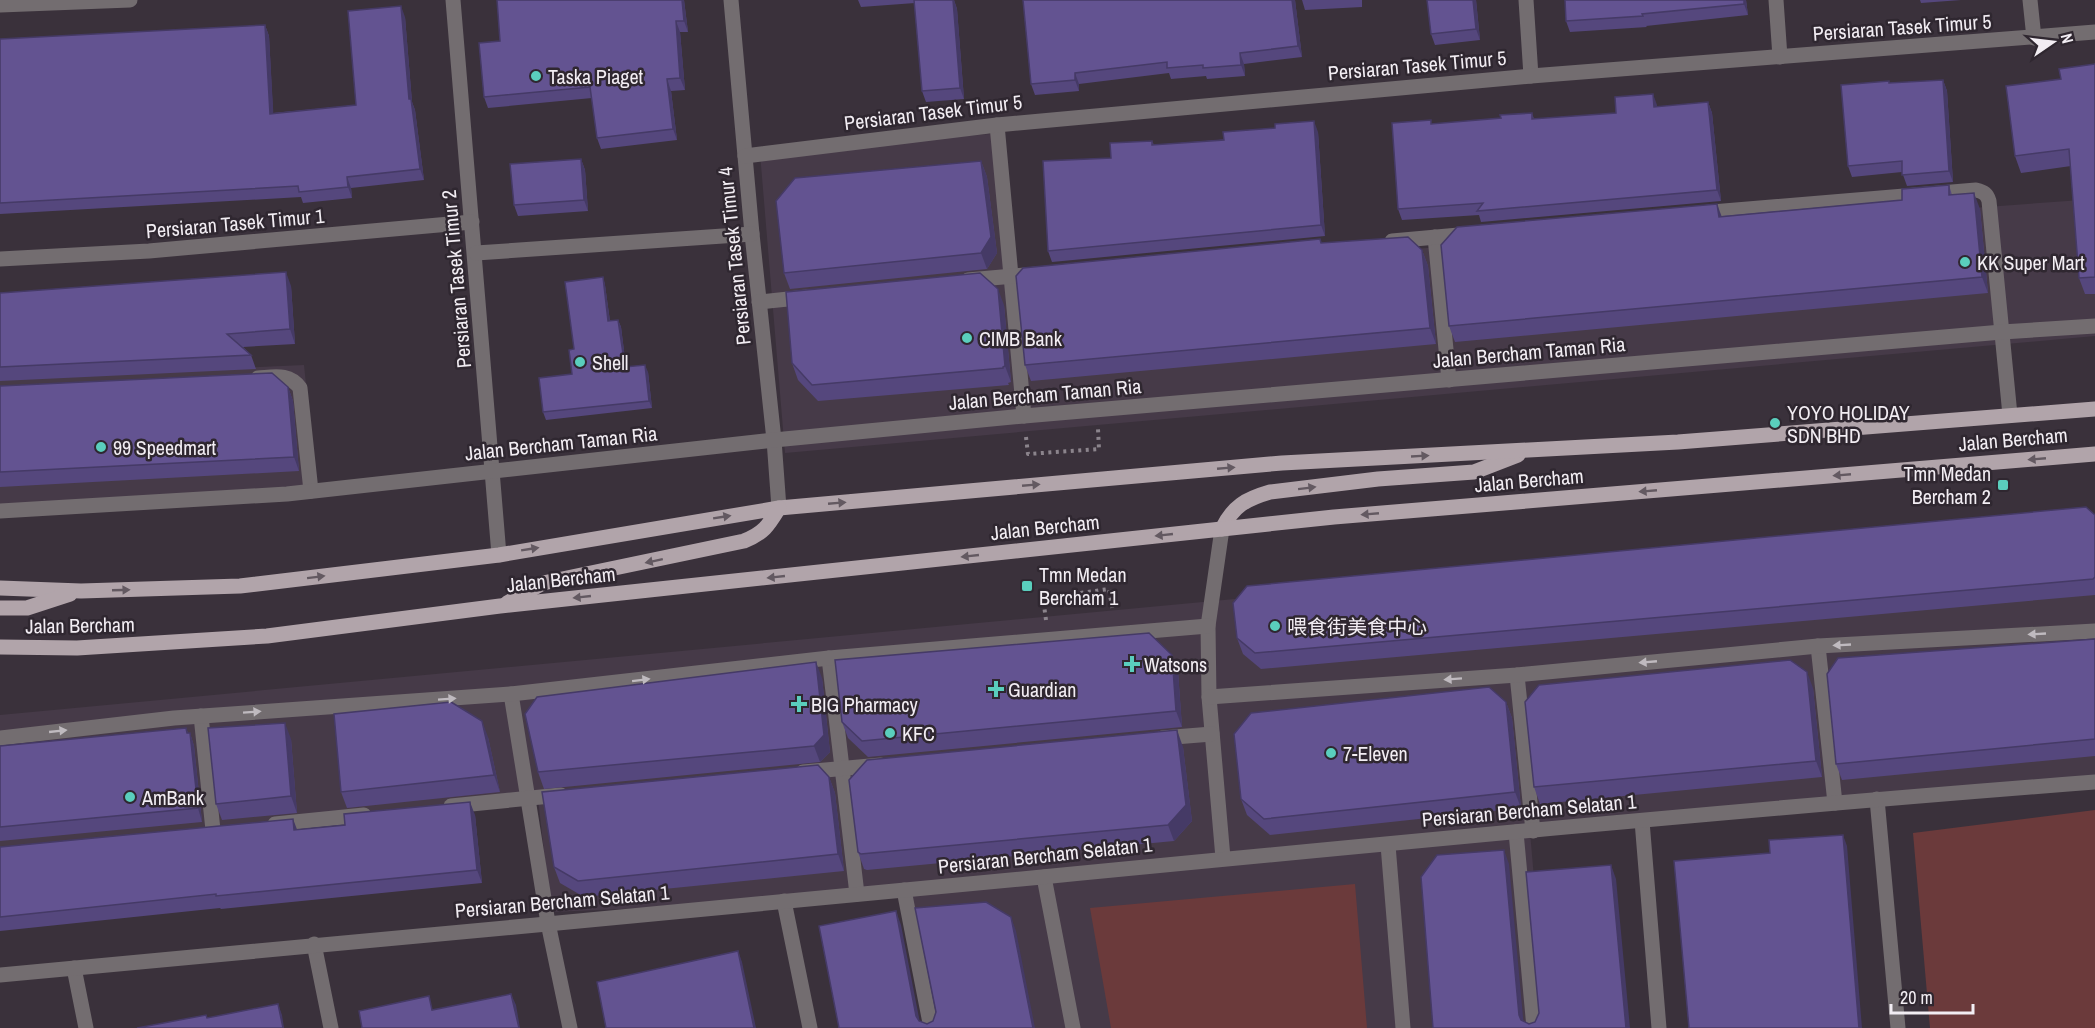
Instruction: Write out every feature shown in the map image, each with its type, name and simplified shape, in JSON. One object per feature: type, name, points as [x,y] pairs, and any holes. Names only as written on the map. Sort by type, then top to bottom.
[{"type":"main road","name":"Jalan Bercham","points":[[0,588],[81,591],[240,586],[499,555],[779,508],[1282,463],[1678,442],[2095,409]]},
{"type":"main road","points":[[1222,529],[1228,516],[1237,506],[1270,492],[1378,479],[1474,472],[1533,450]]},
{"type":"main road","name":"Jalan Bercham","points":[[0,647],[77,648],[267,636],[500,606],[1358,515],[2095,454]]},
{"type":"main road","points":[[500,606],[543,583],[744,541],[758,535],[768,527],[779,508]]},
{"type":"main road","points":[[0,608],[27,608],[81,591]]},
{"type":"street","points":[[0,5],[130,0]]},
{"type":"street","name":"Persiaran Tasek Timur 2","points":[[453,0],[476,253],[499,555]]},
{"type":"street","name":"Persiaran Tasek Timur 4","points":[[731,0],[779,508]]},
{"type":"street","points":[[1526,0],[1531,75]]},
{"type":"street","points":[[1776,0],[1780,57]]},
{"type":"street","points":[[2031,0],[2034,38]]},
{"type":"street","name":"Persiaran Tasek Timur 5","points":[[745,156],[997,125],[1531,75],[2095,32]]},
{"type":"street","points":[[997,125],[1024,416]]},
{"type":"street","points":[[1682,215],[1976,190],[1983,192],[1988,196],[1989,201],[2010,415]]},
{"type":"street","name":"Persiaran Tasek Timur 1","points":[[0,259],[161,250],[472,222]]},
{"type":"street","points":[[1376,243],[1482,233]]},
{"type":"street","points":[[476,253],[752,234]]},
{"type":"street","points":[[1435,237],[1449,380]]},
{"type":"street","points":[[954,282],[1046,273]]},
{"type":"street","points":[[759,302],[816,296]]},
{"type":"street","name":"Jalan Bercham Taman Ria","points":[[0,511],[311,491],[774,440],[1024,416],[2002,332],[2095,326]]},
{"type":"street","points":[[245,378],[288,377],[300,388],[311,491]]},
{"type":"street","points":[[1222,529],[1208,626],[1209,697],[1223,858]]},
{"type":"street","points":[[0,738],[201,716],[511,694],[829,658],[1208,626]]},
{"type":"street","points":[[1209,697],[1517,675],[1818,646],[2095,631]]},
{"type":"street","points":[[1818,646],[1835,803]]},
{"type":"street","points":[[829,658],[857,894]]},
{"type":"street","points":[[1517,675],[1533,831]]},
{"type":"street","points":[[511,694],[548,923],[570,1028]]},
{"type":"street","points":[[201,716],[213,830]]},
{"type":"street","points":[[1153,739],[1212,734]]},
{"type":"street","points":[[784,774],[890,764]]},
{"type":"street","name":"Persiaran Bercham Selatan 1","points":[[0,975],[1044,877],[1223,858],[1877,799],[2095,782]]},
{"type":"street","points":[[435,808],[575,794]]},
{"type":"street","points":[[1877,799],[1898,1028]]},
{"type":"street","points":[[260,825],[376,814]]},
{"type":"street","points":[[1642,821],[1659,1028]]},
{"type":"street","points":[[1516,832],[1534,1028]]},
{"type":"street","points":[[1388,844],[1403,1028]]},
{"type":"street","points":[[1044,877],[1073,1028]]},
{"type":"street","points":[[904,890],[931,1028]]},
{"type":"street","points":[[784,901],[810,1028]]},
{"type":"street","points":[[314,944],[331,1028]]},
{"type":"street","points":[[74,968],[86,1028]]},
{"type":"path","points":[[1024,416],[1028,454],[1100,449],[1096,410]]},
{"type":"path","points":[[1043,598],[1109,589]]},
{"type":"shaded area","points":[[1002,133],[1018,278],[2095,199],[2095,336],[785,453],[760,153]]},
{"type":"shaded area","points":[[304,365],[317,491],[0,510],[0,378]]},
{"type":"shaded area","points":[[2095,518],[2095,786],[1530,832],[1547,1028],[933,1028],[907,897],[551,912],[538,799],[0,856],[0,715]]},
{"type":"shaded area","points":[[2095,810],[2095,1028],[1930,1028],[1913,833]]},
{"type":"shaded area","points":[[1355,884],[1367,1028],[1111,1028],[1090,908]]},
{"type":"building","points":[[497,0],[682,0],[684,21],[676,21],[680,78],[667,79],[673,129],[597,138],[590,87],[484,97],[479,43],[500,41]]},
{"type":"building","points":[[914,0],[953,0],[960,88],[922,91]]},
{"type":"building","points":[[1023,0],[1292,0],[1298,46],[1240,53],[1241,65],[1167,68],[1167,62],[1075,73],[1075,80],[1031,84]]},
{"type":"building","points":[[1427,0],[1473,0],[1476,29],[1431,34]]},
{"type":"building","points":[[1565,0],[1744,0],[1744,4],[1642,14],[1643,16],[1566,21]]},
{"type":"building","points":[[401,6],[409,99],[411,99],[420,169],[347,177],[348,187],[299,192],[298,186],[0,203],[0,39],[265,25],[270,114],[356,105],[348,11]]},
{"type":"building","points":[[2095,64],[2095,277],[2079,278],[2069,149],[2015,156],[2006,86],[2061,79],[2059,69]]},
{"type":"building","points":[[1943,80],[1949,171],[1902,175],[1902,161],[1848,166],[1841,85]]},
{"type":"building","points":[[1653,94],[1654,107],[1708,102],[1717,190],[1477,211],[1483,203],[1398,209],[1392,123],[1431,120],[1431,124],[1532,113],[1532,119],[1616,113],[1615,97]]},
{"type":"building","points":[[1314,121],[1321,225],[1048,251],[1043,161],[1111,158],[1110,143],[1152,141],[1152,145],[1224,140],[1223,132],[1275,128],[1275,124]]},
{"type":"building","points":[[581,159],[584,200],[514,205],[510,164]]},
{"type":"building","points":[[981,161],[991,237],[981,253],[784,273],[776,201],[795,178]]},
{"type":"building","points":[[1949,185],[1949,195],[1974,193],[1982,277],[1449,326],[1441,245],[1457,227],[1717,204],[1719,217],[1902,200],[1902,189]]},
{"type":"building","points":[[1408,237],[1422,250],[1430,328],[1025,365],[1016,276],[1023,268],[1320,239],[1321,243]]},
{"type":"building","points":[[286,272],[290,329],[227,334],[251,355],[0,367],[0,293]]},
{"type":"building","points":[[980,273],[998,289],[1005,366],[1003,368],[812,385],[792,363],[786,292]]},
{"type":"building","points":[[603,277],[608,321],[618,320],[625,367],[645,365],[649,401],[543,412],[539,378],[572,374],[569,350],[574,349],[565,282]]},
{"type":"building","points":[[272,373],[288,387],[294,457],[0,472],[0,386]]},
{"type":"building","points":[[2086,507],[2095,515],[2095,577],[2093,579],[1255,653],[1237,638],[1233,603],[1247,586]]},
{"type":"building","points":[[1149,633],[1172,655],[1176,711],[862,741],[842,722],[835,660]]},
{"type":"building","points":[[2095,639],[2095,739],[1836,764],[1827,674],[1838,658]]},
{"type":"building","points":[[1790,660],[1807,672],[1816,761],[1534,787],[1525,702],[1539,685]]},
{"type":"building","points":[[816,662],[824,735],[814,746],[538,772],[525,714],[537,697]]},
{"type":"building","points":[[1489,687],[1506,702],[1515,792],[1264,819],[1241,799],[1234,734],[1251,713]]},
{"type":"building","points":[[451,702],[482,721],[494,775],[341,792],[334,714]]},
{"type":"building","points":[[285,723],[291,796],[216,804],[208,728]]},
{"type":"building","points":[[186,728],[187,733],[190,733],[198,808],[0,827],[0,746]]},
{"type":"building","points":[[1177,730],[1186,805],[1168,825],[861,854],[858,852],[849,780],[867,760]]},
{"type":"building","points":[[818,765],[829,777],[838,854],[578,881],[554,867],[542,792]]},
{"type":"building","points":[[470,802],[477,870],[0,917],[0,847],[293,819],[294,830],[345,825],[344,814]]},
{"type":"building","points":[[1843,835],[1859,1028],[1689,1028],[1674,861],[1770,853],[1769,840]]},
{"type":"building","points":[[1504,850],[1521,1020],[1529,1024],[1535,1022],[1539,1013],[1526,872],[1611,865],[1626,1028],[1433,1028],[1421,877],[1437,855]]},
{"type":"building","points":[[986,902],[1011,917],[1033,1028],[839,1028],[819,926],[896,911],[916,1016],[919,1021],[927,1024],[933,1021],[936,1012],[915,908]]},
{"type":"building","points":[[738,951],[754,1028],[606,1028],[597,982]]},
{"type":"building","points":[[511,994],[519,1028],[362,1028],[359,1011],[429,996],[432,1010]]},
{"type":"building","points":[[278,1004],[283,1028],[137,1028],[206,1015],[207,1018]]},
{"type":"place","name":"Taska Piaget","points":[[536,76]]},
{"type":"place","name":"KK Super Mart","points":[[1965,262]]},
{"type":"place","name":"CIMB Bank","points":[[967,338]]},
{"type":"place","name":"Shell","points":[[580,362]]},
{"type":"place","name":"YOYO HOLIDAY SDN BHD","points":[[1775,423]]},
{"type":"place","name":"99 Speedmart","points":[[101,447]]},
{"type":"place","name":"Tmn Medan Bercham 2","points":[[2003,485]]},
{"type":"place","name":"Tmn Medan Bercham 1","points":[[1027,586]]},
{"type":"place","name":"喂食街美食中心","points":[[1275,626]]},
{"type":"place","name":"Watsons","points":[[1132,664]]},
{"type":"place","name":"Guardian","points":[[996,689]]},
{"type":"place","name":"BIG Pharmacy","points":[[799,704]]},
{"type":"place","name":"KFC","points":[[890,733]]},
{"type":"place","name":"7-Eleven","points":[[1331,753]]},
{"type":"place","name":"AmBank","points":[[130,797]]}]
